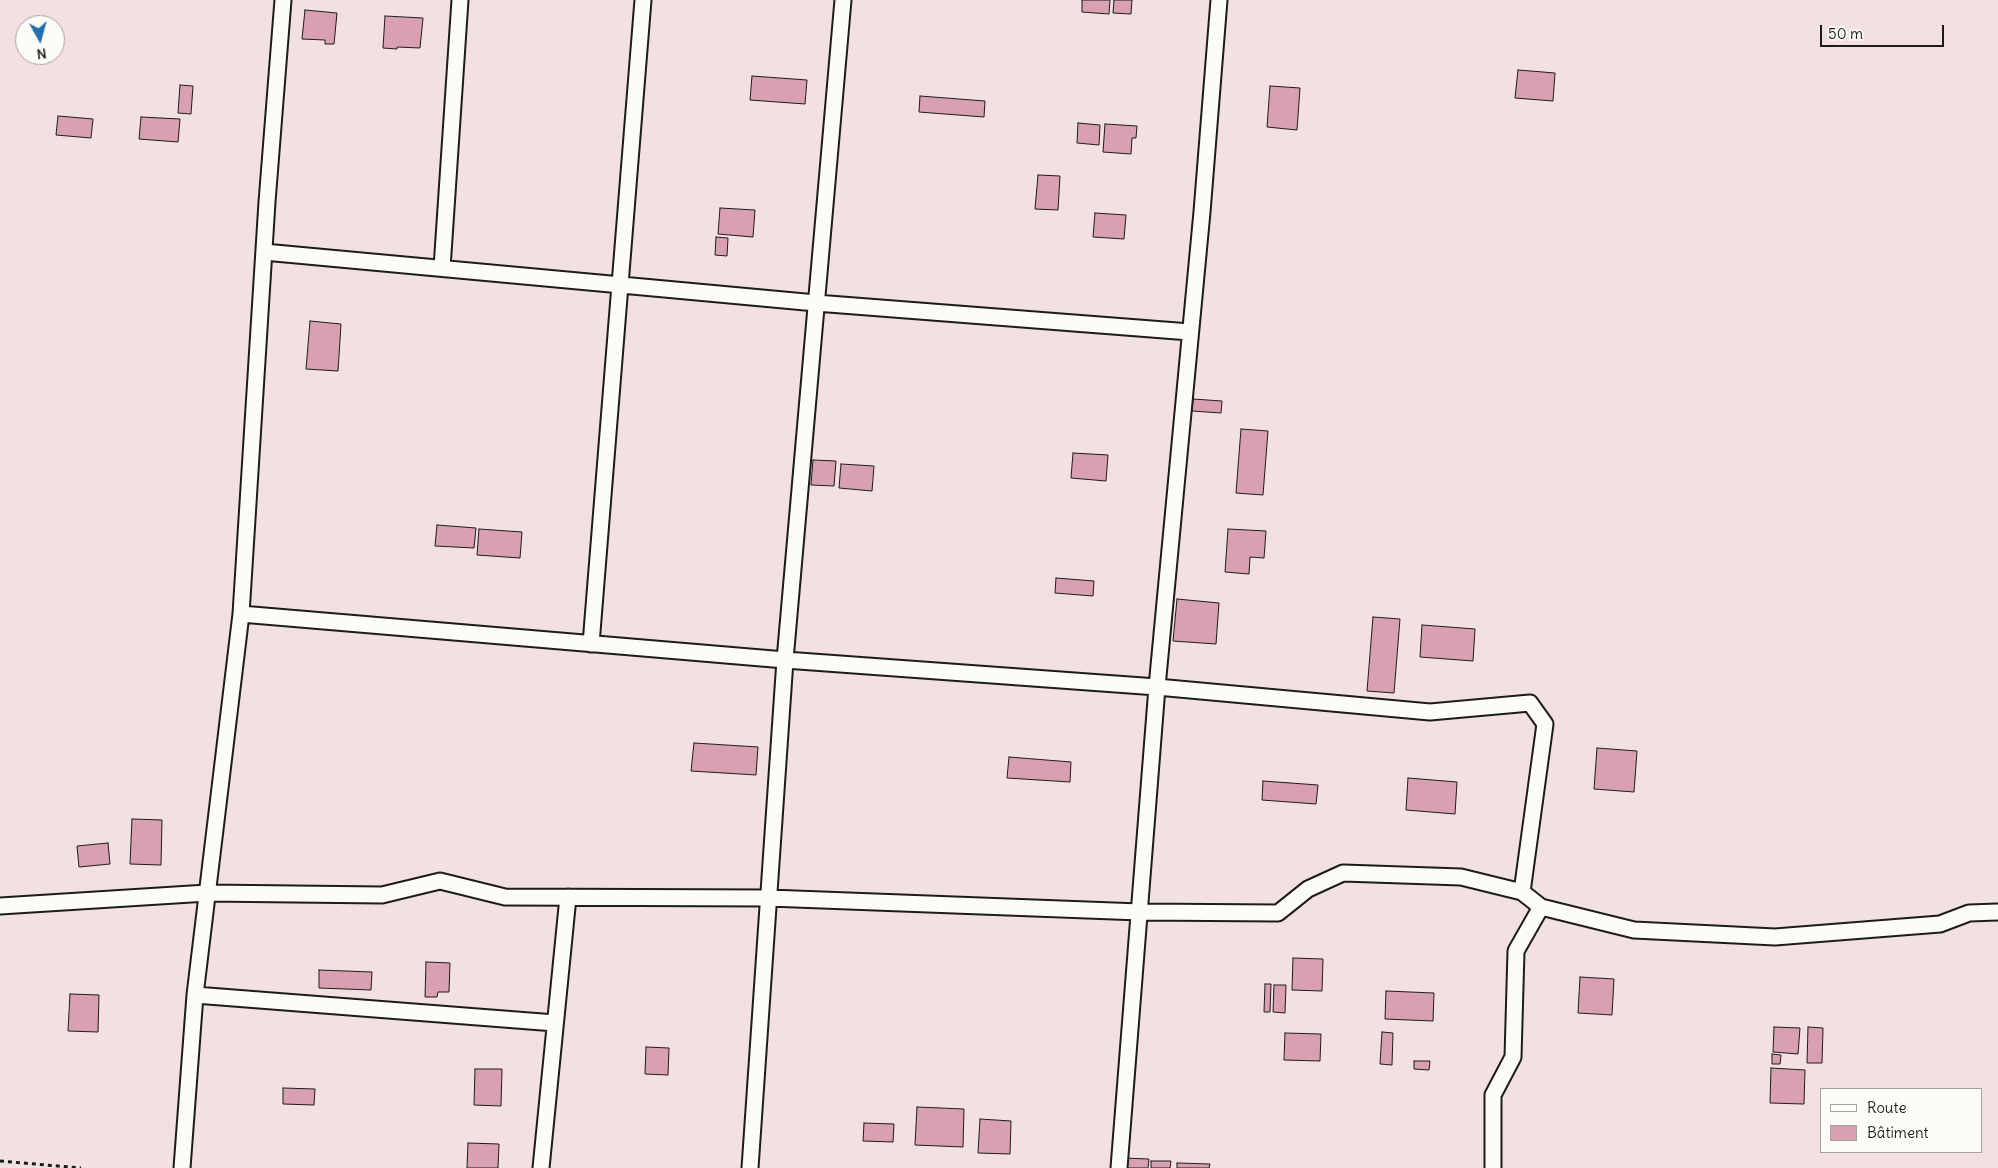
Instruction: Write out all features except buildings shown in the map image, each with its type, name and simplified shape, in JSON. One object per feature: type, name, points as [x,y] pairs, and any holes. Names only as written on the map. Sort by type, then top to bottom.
[{"type":"street","points":[[182,1168],[195,995],[241,614],[264,252],[283,0]]},
{"type":"street","points":[[442,268],[460,0]]},
{"type":"street","points":[[591,644],[643,0]]},
{"type":"street","points":[[750,1168],[786,660],[842,0]]},
{"type":"street","points":[[1119,1168],[1157,687],[1219,0]]},
{"type":"street","points":[[264,252],[816,303],[1190,332]]},
{"type":"street","points":[[241,614],[786,660],[1157,687],[1430,712],[1530,703],[1545,724],[1522,892]]},
{"type":"street","points":[[0,906],[207,893],[382,895],[440,881],[505,897],[769,898],[1140,912],[1278,913],[1308,889],[1343,873],[1462,877],[1522,892],[1541,907],[1634,930],[1775,937],[1940,924],[1968,913],[1998,912]]},
{"type":"street","points":[[541,1168],[568,898]]},
{"type":"street","points":[[1493,1168],[1493,1095],[1513,1057],[1516,951],[1541,907]]},
{"type":"street","points":[[195,995],[555,1023]]},
{"type":"path","points":[[0,1161],[80,1168]]}]
